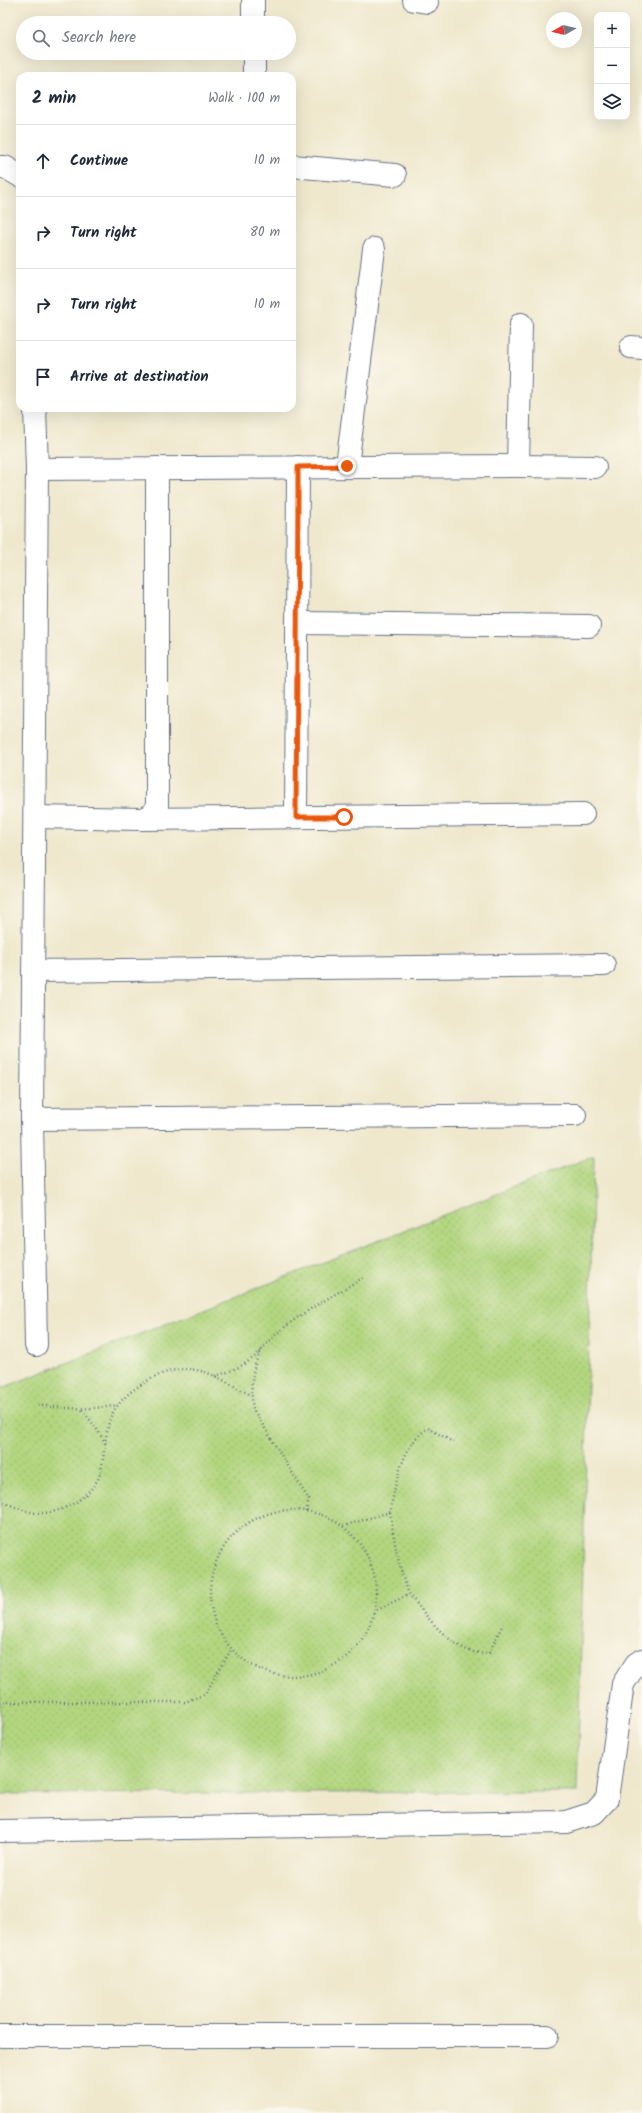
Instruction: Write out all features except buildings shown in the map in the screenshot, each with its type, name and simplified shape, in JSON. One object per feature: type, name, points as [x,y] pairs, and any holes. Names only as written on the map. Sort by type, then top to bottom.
[{"type":"street","points":[[253,0],[254,16]]},
{"type":"street","points":[[254,60],[254,72]]},
{"type":"street","points":[[296,166],[395,175]]},
{"type":"street","points":[[347,466],[374,249]]},
{"type":"street","points":[[518,466],[521,324]]},
{"type":"street","points":[[35,412],[37,469],[32,1118],[36,1344]]},
{"type":"street","points":[[37,469],[347,466],[595,467]]},
{"type":"street","points":[[296,817],[298,467]]},
{"type":"street","points":[[142,819],[151,816],[157,807],[157,468]]},
{"type":"street","points":[[297,624],[589,626]]},
{"type":"street","points":[[35,817],[142,819],[583,814]]},
{"type":"street","points":[[33,971],[604,965]]},
{"type":"street","points":[[32,1118],[575,1115]]},
{"type":"street","points":[[0,1830],[566,1822],[594,1813],[607,1799],[623,1684],[636,1664],[642,1660]]},
{"type":"street","points":[[0,2036],[547,2036]]},
{"type":"path","points":[[214,1376],[233,1371],[253,1360],[286,1326],[364,1277]]},
{"type":"path","points":[[264,1348],[254,1370],[251,1395],[253,1409],[309,1500],[306,1512]]},
{"type":"path","points":[[0,1501],[36,1513],[49,1513],[67,1506],[87,1494],[97,1482],[112,1415],[130,1391],[163,1372],[196,1370],[214,1376],[251,1395]]},
{"type":"path","points":[[38,1405],[82,1410],[119,1405]]},
{"type":"path","points":[[82,1410],[95,1426],[106,1445]]},
{"type":"path","points":[[453,1442],[428,1428],[417,1435],[406,1454],[398,1475],[390,1512],[395,1543],[409,1594],[432,1622],[454,1643],[480,1654],[489,1653],[503,1624]]},
{"type":"path","points":[[279,1512],[306,1512],[333,1519],[343,1527],[356,1536],[372,1558],[378,1584],[376,1610],[366,1631],[349,1654],[330,1667],[303,1676],[277,1678],[252,1667],[231,1650],[215,1624],[210,1594],[213,1565],[229,1541],[251,1521],[279,1512]]},
{"type":"path","points":[[343,1527],[390,1512]]},
{"type":"path","points":[[376,1610],[409,1594]]},
{"type":"path","points":[[0,1702],[185,1702],[205,1694],[231,1650]]},
{"type":"green space","points":[[594,1156],[577,1792],[0,1794],[0,1389]]},
{"type":"route","points":[[344,817],[296,817],[298,467],[347,466]]}]
